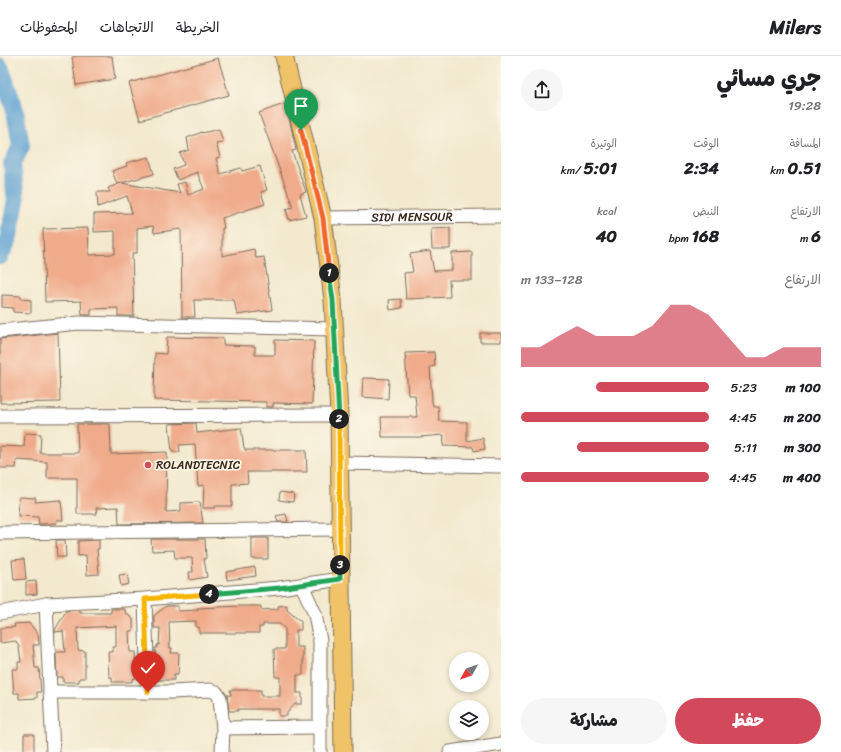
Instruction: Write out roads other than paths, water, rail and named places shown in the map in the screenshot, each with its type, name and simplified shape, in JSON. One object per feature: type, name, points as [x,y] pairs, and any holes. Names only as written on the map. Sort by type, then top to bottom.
[{"type":"main road","points":[[284,56],[323,218],[333,300],[339,416],[343,752]]},
{"type":"street","name":"SIDI MENSOUR","points":[[323,218],[501,216]]},
{"type":"street","points":[[0,331],[79,323],[334,329]]},
{"type":"street","points":[[0,416],[339,416]]},
{"type":"street","points":[[339,463],[501,466]]},
{"type":"street","points":[[0,533],[340,529]]},
{"type":"street","points":[[0,613],[46,604],[145,599],[279,588],[340,579]]},
{"type":"street","points":[[302,585],[315,614],[320,641],[320,752]]},
{"type":"street","points":[[145,599],[148,692]]},
{"type":"street","points":[[46,604],[53,752]]},
{"type":"street","points":[[50,692],[148,692],[213,690],[219,694],[220,698],[223,728],[222,752]]},
{"type":"street","points":[[223,728],[320,727]]},
{"type":"street","points":[[450,752],[501,744]]},
{"type":"waterway","points":[[0,67],[15,110],[21,146],[12,165],[16,201],[8,240],[0,256]]},
{"type":"place","name":"ROLANDTECNIC","points":[[148,465]]}]
